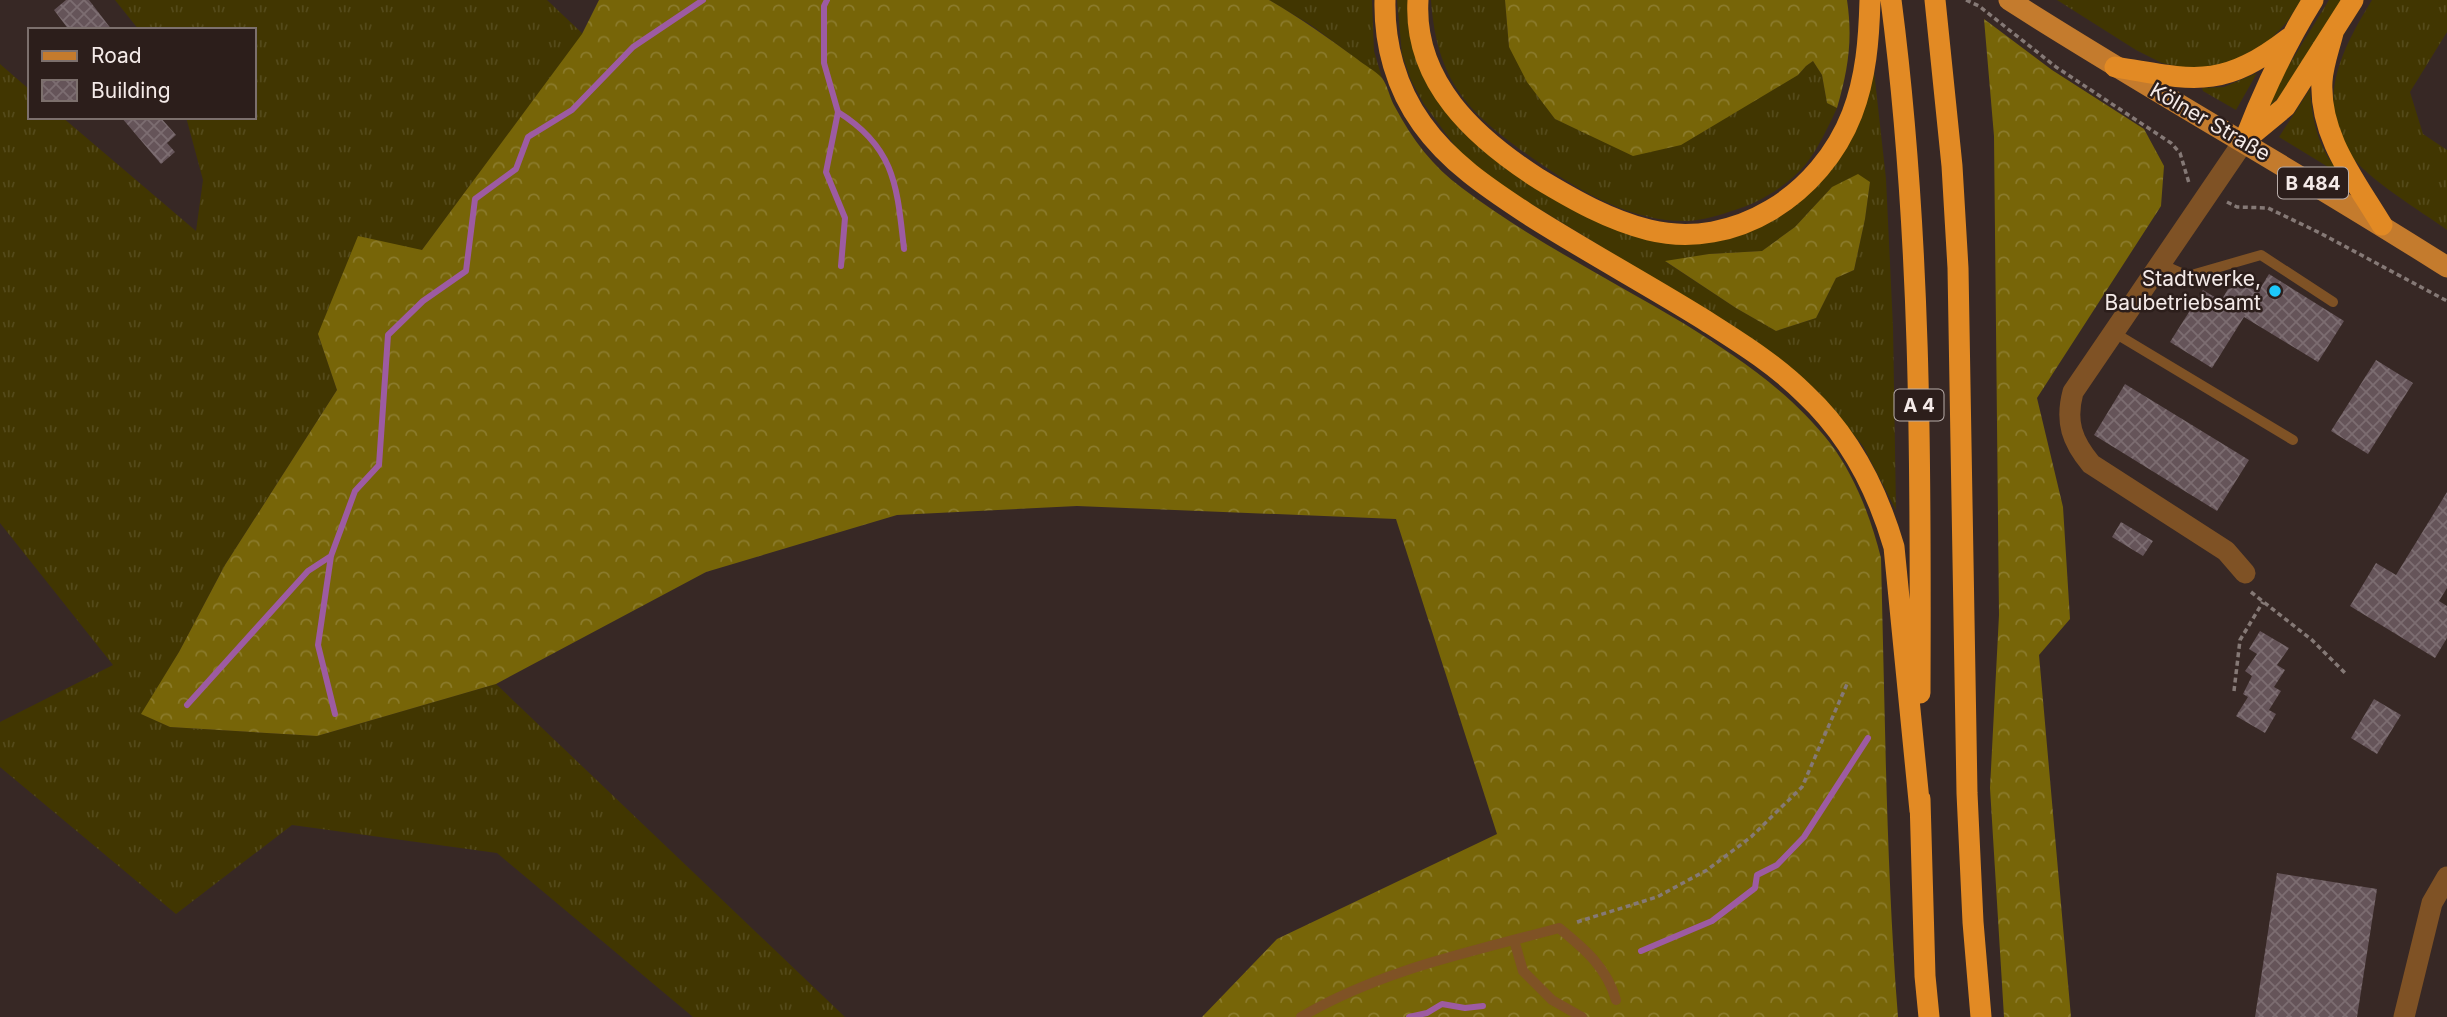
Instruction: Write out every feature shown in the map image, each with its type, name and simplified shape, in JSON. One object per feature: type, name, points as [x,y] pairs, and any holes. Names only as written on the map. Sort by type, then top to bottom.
[{"type":"highway","points":[[1385,0],[1387,39],[1393,66],[1404,94],[1421,124],[1460,166],[1479,182],[1546,225],[1757,354],[1806,394],[1850,447],[1884,514],[1894,547],[1920,811]]},
{"type":"highway","points":[[1418,0],[1421,42],[1428,64],[1446,97],[1480,136],[1500,154],[1580,203],[1624,223],[1676,234],[1712,232],[1758,218],[1782,204],[1824,166],[1852,114],[1864,74],[1870,0]]},
{"type":"highway","name":"A 4","points":[[1891,0],[1914,234],[1921,523],[1920,811],[1925,976],[1930,1017]]},
{"type":"highway","name":"A 4","points":[[1935,0],[1952,166],[1958,268],[1967,793],[1981,1017]]},
{"type":"highway","points":[[2244,141],[2264,89],[2289,38],[2314,0]]},
{"type":"highway","points":[[2244,141],[2285,107],[2353,0]]},
{"type":"highway","points":[[2333,33],[2322,78],[2321,100],[2325,122],[2333,145],[2382,225]]},
{"type":"highway","points":[[2115,67],[2184,79],[2223,76],[2263,58],[2289,38]]},
{"type":"main road","name":"Kölner Straße","points":[[2009,0],[2447,267]]},
{"type":"street","points":[[2244,141],[2073,392],[2069,422],[2076,446],[2091,464],[2226,551],[2245,573]]},
{"type":"street","points":[[2404,1017],[2432,903],[2447,877]]},
{"type":"lane","points":[[2161,264],[2188,276],[2261,255],[2333,302]]},
{"type":"lane","points":[[2113,332],[2293,440]]},
{"type":"lane","points":[[1301,1017],[1373,981],[1438,960],[1559,928],[1583,947],[1604,972],[1616,1000]]},
{"type":"lane","points":[[1514,940],[1523,971],[1552,1000],[1582,1017]]},
{"type":"path","points":[[1966,0],[1979,6],[2056,67],[2171,143],[2180,153],[2188,183],[2237,207],[2268,208],[2447,301]]},
{"type":"path","points":[[2245,573],[2252,593],[2312,640],[2347,675]]},
{"type":"path","points":[[2234,691],[2239,640],[2263,602]]},
{"type":"path","points":[[1559,928],[1657,897],[1707,870],[1751,837],[1802,787],[1847,684]]},
{"type":"green space","points":[[115,0],[547,0],[583,34],[422,250],[318,334],[337,390],[225,565],[179,652],[142,714],[170,727],[317,736],[496,684],[845,1017],[693,1017],[497,853],[292,825],[176,914],[0,767],[0,722],[113,665],[0,523],[0,64],[28,88],[28,119],[64,119],[196,231],[203,180],[187,119],[256,119],[256,28],[137,28]]},
{"type":"green space","points":[[599,0],[1269,0],[1377,73],[1416,141],[1451,180],[1515,225],[1683,323],[1743,362],[1798,408],[1830,443],[1847,469],[1867,513],[1881,558],[1888,845],[1898,1017],[1202,1017],[1277,939],[1497,834],[1396,519],[1077,506],[897,515],[706,572],[496,684],[317,736],[170,727],[141,714],[179,652],[225,565],[337,390],[318,334],[358,236],[422,250],[582,34]]},
{"type":"green space","points":[[1269,0],[1372,0],[1374,51],[1382,78],[1311,25]]},
{"type":"green space","points":[[1397,0],[1408,0],[1414,46],[1430,89],[1592,219],[1740,235],[1787,212],[1811,192],[1830,170],[1874,71],[1886,179],[1893,327],[1896,510],[1863,446],[1819,393],[1795,371],[1732,326],[1515,194],[1478,168],[1458,150],[1424,104],[1411,80],[1402,54]],"holes":[[[1870,182],[1854,270],[1836,278],[1816,318],[1776,331],[1666,262],[1709,254],[1762,251],[1795,227],[1832,187]]]},
{"type":"green space","points":[[1431,0],[1505,0],[1509,47],[1555,119],[1595,137],[1798,75],[1813,61],[1822,75],[1827,103],[1837,108],[1806,164],[1791,179],[1764,197],[1745,207],[1700,220],[1649,217],[1611,204],[1574,185],[1517,147],[1478,114],[1463,97],[1441,56]]},
{"type":"green space","points":[[1505,0],[1847,0],[1850,28],[1848,55],[1837,108],[1827,103],[1822,75],[1813,61],[1798,75],[1681,145],[1633,156],[1555,119],[1527,82],[1509,47]]},
{"type":"green space","points":[[2057,0],[2301,0],[2287,22],[2268,42],[2221,67],[2190,69],[2162,63],[2136,50]]},
{"type":"green space","points":[[2329,0],[2342,0],[2279,97],[2269,107],[2265,104]]},
{"type":"green space","points":[[2372,0],[2447,0],[2447,32],[2410,92],[2423,134],[2447,150],[2447,230],[2369,174],[2350,154],[2339,134],[2333,95],[2337,75],[2351,37]]},
{"type":"green space","points":[[1984,19],[2052,70],[2144,129],[2164,166],[2161,206],[2037,398],[2063,507],[2070,619],[2039,655],[2071,1017],[2004,1017],[1990,788],[1999,615],[1994,136]]},
{"type":"green space","points":[[2257,73],[2236,110],[2202,88],[2224,87]]},
{"type":"green space","points":[[2310,89],[2316,130],[2335,167],[2333,170],[2279,137]]},
{"type":"green space","points":[[1858,174],[1870,182],[1854,270],[1836,278],[1816,318],[1776,331],[1665,261],[1709,254],[1762,251],[1795,227],[1832,187]]},
{"type":"building","points":[[66,0],[89,0],[110,28],[68,28],[54,10]]},
{"type":"building","points":[[123,119],[162,119],[176,135],[167,143],[175,152],[161,164]]},
{"type":"building","points":[[2269,274],[2344,321],[2318,362],[2244,317],[2212,368],[2170,342],[2203,290],[2221,301],[2228,289],[2246,285],[2258,292]]},
{"type":"building","points":[[2376,360],[2413,383],[2368,454],[2331,431]]},
{"type":"building","points":[[2125,384],[2249,460],[2217,511],[2094,435]]},
{"type":"building","points":[[2447,492],[2447,588],[2439,601],[2447,606],[2447,638],[2435,658],[2350,606],[2376,563],[2396,575]]},
{"type":"building","points":[[2121,522],[2153,541],[2143,556],[2112,537]]},
{"type":"building","points":[[2260,631],[2289,648],[2277,665],[2285,670],[2274,687],[2281,691],[2269,710],[2276,714],[2265,733],[2236,716],[2248,697],[2243,694],[2252,676],[2245,671],[2257,654],[2249,649]]},
{"type":"building","points":[[2374,699],[2401,715],[2377,754],[2351,738]]},
{"type":"building","points":[[2277,873],[2377,889],[2357,1017],[2255,1017]]},
{"type":"waterway","points":[[335,714],[318,645],[331,556],[355,491],[379,465],[388,335],[423,301],[466,271],[475,199],[516,169],[528,137],[572,110],[633,47],[703,0]]},
{"type":"waterway","points":[[827,0],[824,6],[824,63],[838,112],[826,172],[845,218],[841,266]]},
{"type":"waterway","points":[[838,112],[872,140],[883,155],[895,188],[904,249]]},
{"type":"waterway","points":[[187,705],[308,571],[331,556]]},
{"type":"waterway","points":[[1641,951],[1712,921],[1755,888],[1757,875],[1777,865],[1804,837],[1868,738]]},
{"type":"waterway","points":[[1409,1017],[1427,1013],[1442,1004],[1465,1008],[1483,1006]]},
{"type":"place","name":"Stadtwerke, Baubetriebsamt","points":[[2275,291]]}]
